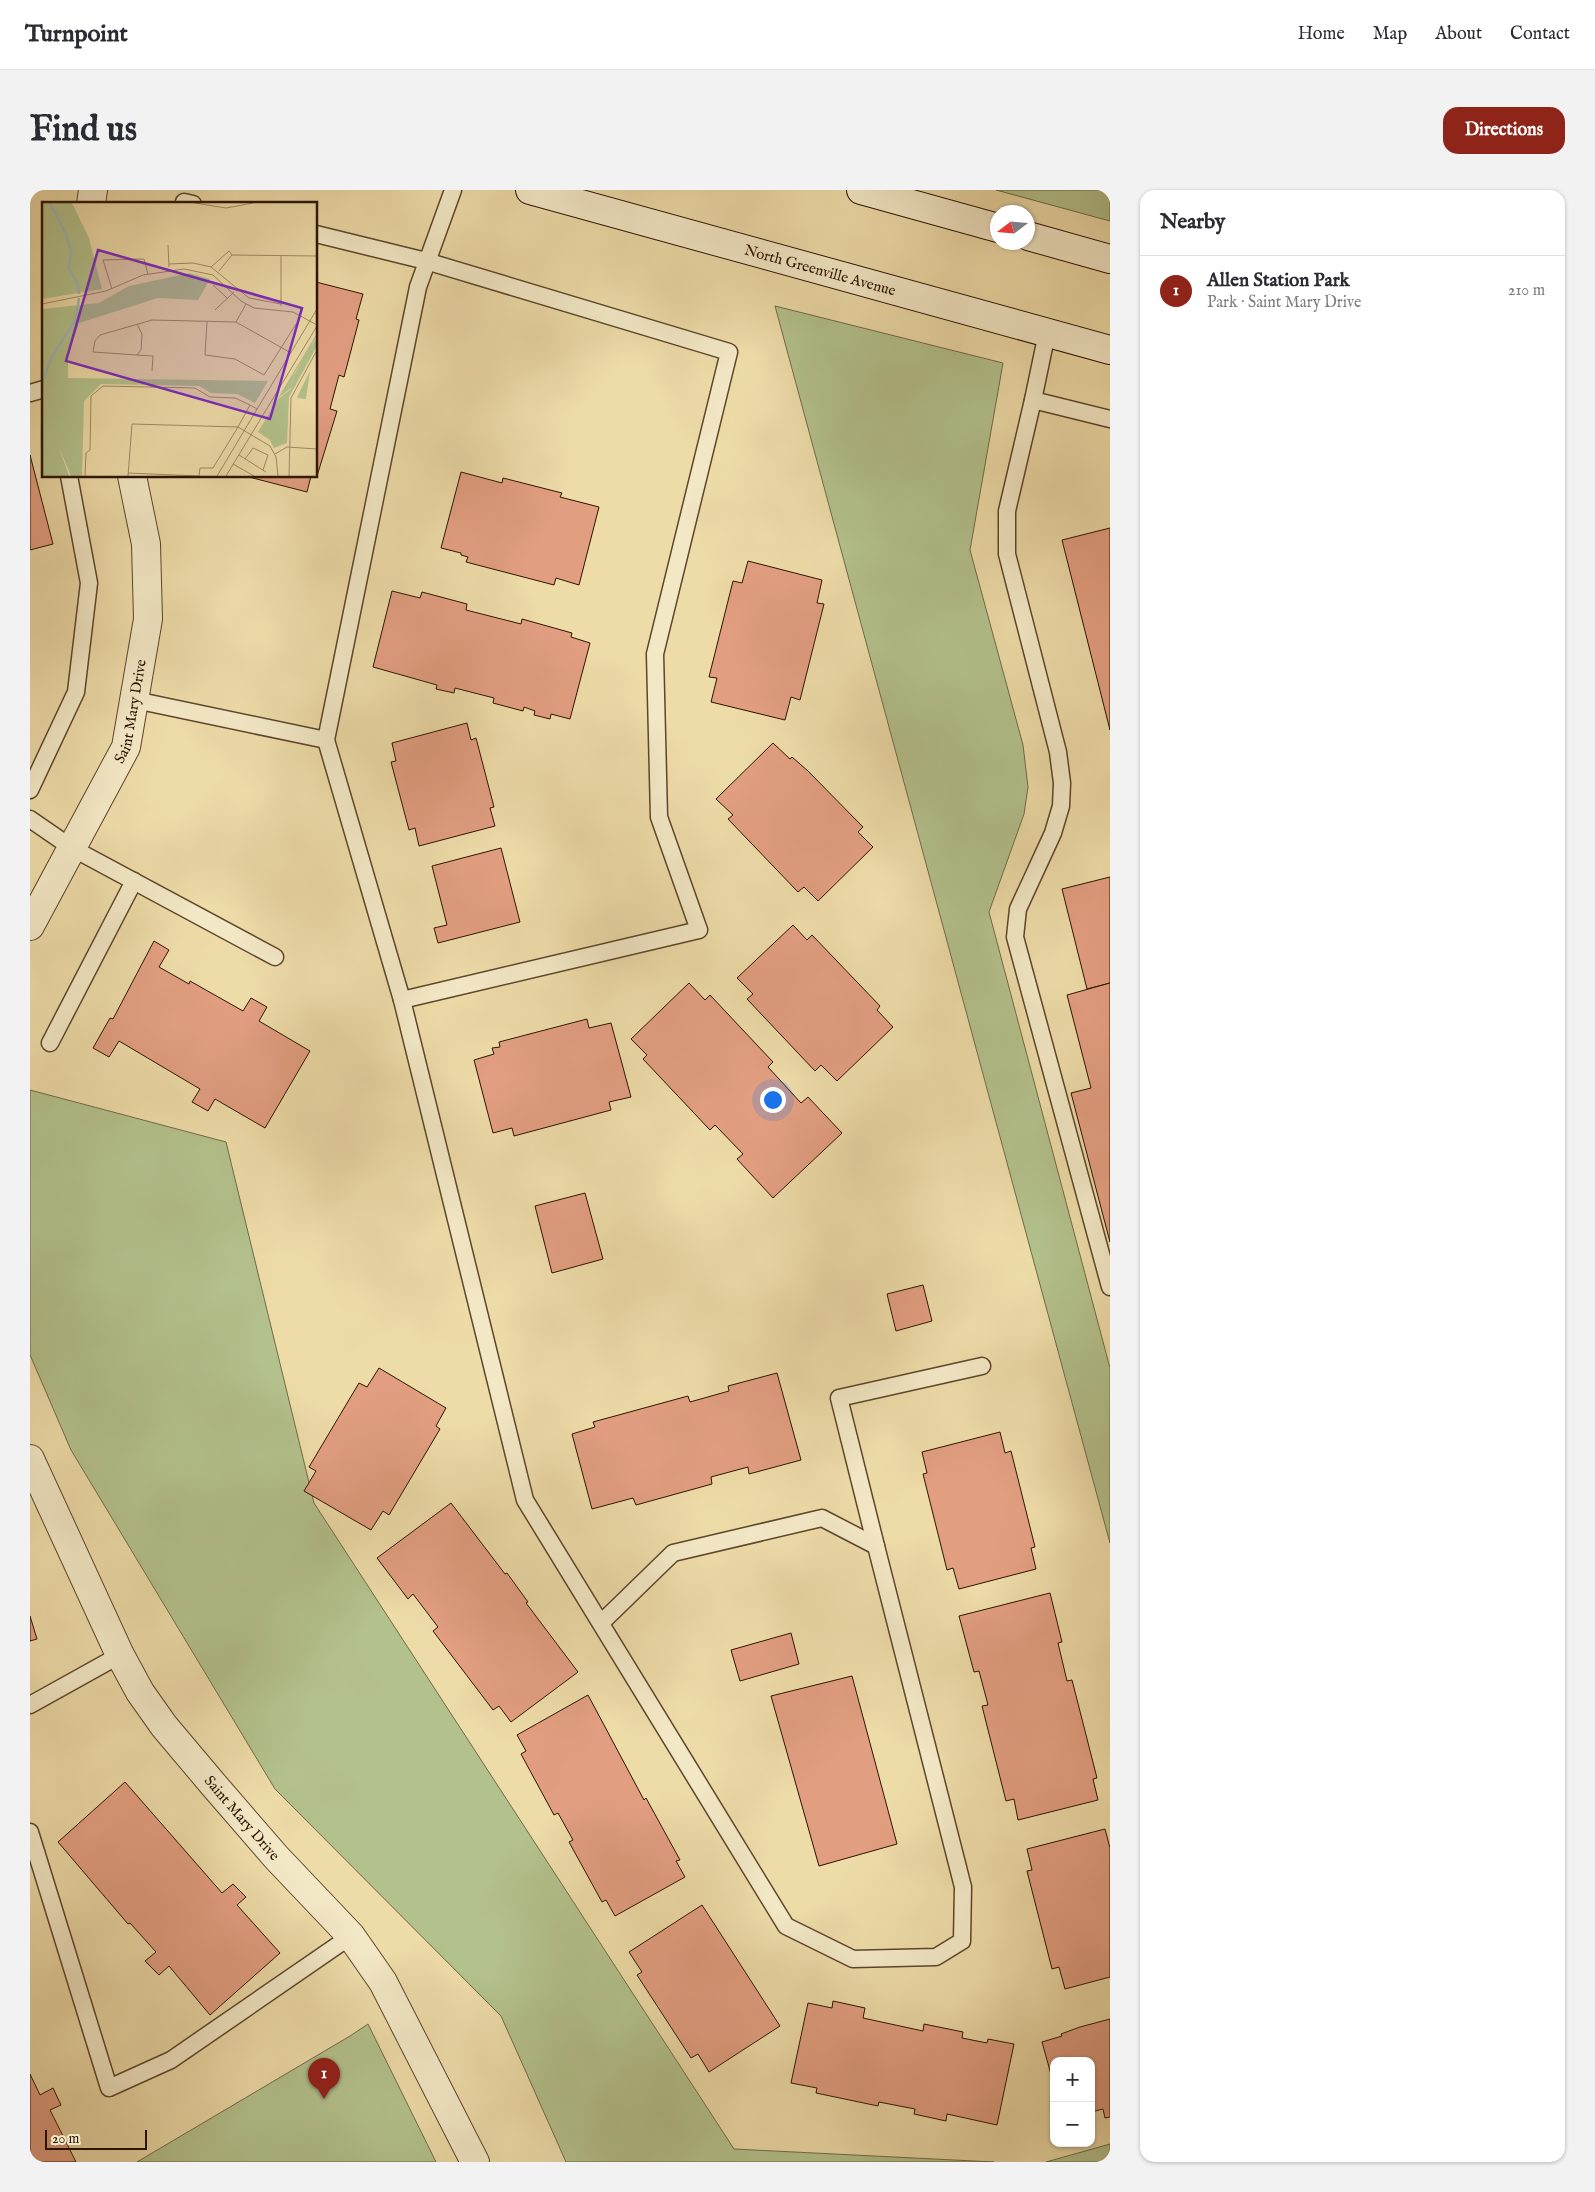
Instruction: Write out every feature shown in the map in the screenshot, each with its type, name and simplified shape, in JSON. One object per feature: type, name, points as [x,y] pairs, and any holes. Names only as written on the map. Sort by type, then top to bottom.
[{"type":"street","name":"North Greenville Avenue","points":[[530,190],[1110,350]]},
{"type":"street","points":[[860,190],[990,226]]},
{"type":"street","points":[[1035,238],[1110,259]]},
{"type":"street","name":"Saint Mary Drive","points":[[30,926],[126,747],[148,619],[146,544],[132,478]]},
{"type":"street","name":"Saint Mary Drive","points":[[32,1469],[120,1655],[140,1692],[164,1726],[276,1857],[351,1936],[383,1982],[476,2162]]},
{"type":"lane","points":[[453,190],[418,287],[326,740],[402,1000],[525,1500],[786,1926],[853,1959],[936,1957],[962,1941],[963,1887],[839,1398],[982,1366]]},
{"type":"lane","points":[[318,234],[426,261],[729,352],[655,654],[659,816],[700,930],[402,1000]]},
{"type":"lane","points":[[1047,333],[1034,400],[1008,512],[1006,554],[1058,752],[1062,783],[1061,806],[1054,833],[1018,910],[1015,937],[1110,1287]]},
{"type":"lane","points":[[1034,400],[1110,419]]},
{"type":"lane","points":[[30,790],[76,692],[89,583],[69,478]]},
{"type":"lane","points":[[134,700],[326,740]]},
{"type":"lane","points":[[30,819],[72,848],[274,958]]},
{"type":"lane","points":[[50,1043],[134,881]]},
{"type":"lane","points":[[601,1623],[673,1553],[822,1518],[876,1546]]},
{"type":"lane","points":[[30,1705],[120,1655]]},
{"type":"lane","points":[[30,1832],[109,2088],[171,2060],[351,1936]]},
{"type":"green space","points":[[996,190],[1110,190],[1110,221]]},
{"type":"green space","points":[[775,306],[1003,363],[970,550],[1023,745],[1028,787],[1024,814],[989,912],[1110,1368],[1110,1543]]},
{"type":"green space","points":[[30,1090],[226,1142],[314,1503],[734,2149],[994,2162],[566,2162],[501,2016],[275,1789],[71,1450],[30,1355]]},
{"type":"green space","points":[[368,2024],[436,2162],[137,2162],[350,2036]]},
{"type":"green space","points":[[1110,2144],[1110,2162],[1046,2162]]},
{"type":"building","points":[[318,283],[363,294],[356,319],[359,320],[344,377],[339,375],[330,409],[337,411],[318,473]]},
{"type":"building","points":[[30,455],[53,544],[30,550]]},
{"type":"building","points":[[461,472],[502,483],[503,478],[562,493],[560,497],[599,507],[579,585],[556,578],[554,585],[466,562],[468,557],[461,555],[461,553],[441,548]]},
{"type":"building","points":[[253,478],[310,478],[307,492]]},
{"type":"building","points":[[1110,528],[1110,730],[1062,540]]},
{"type":"building","points":[[748,561],[822,580],[817,603],[824,604],[800,700],[791,697],[785,720],[711,702],[717,678],[709,677],[733,581],[742,583]]},
{"type":"building","points":[[392,591],[420,598],[422,592],[467,604],[466,610],[521,624],[522,619],[572,633],[571,637],[590,643],[570,719],[551,714],[550,719],[534,715],[535,711],[524,707],[523,711],[493,703],[494,698],[455,688],[454,693],[436,689],[437,685],[373,667]]},
{"type":"building","points":[[467,723],[471,740],[476,738],[494,807],[490,808],[495,826],[419,846],[415,828],[409,830],[391,762],[396,761],[392,743]]},
{"type":"building","points":[[773,743],[790,759],[792,757],[808,771],[863,827],[858,832],[873,847],[818,901],[804,887],[798,892],[728,819],[733,815],[716,799]]},
{"type":"building","points":[[501,848],[520,922],[438,943],[434,928],[447,925],[432,866]]},
{"type":"building","points":[[1110,877],[1110,983],[1087,989],[1062,889]]},
{"type":"building","points":[[793,925],[807,940],[812,935],[880,1006],[877,1010],[893,1027],[837,1081],[821,1065],[815,1071],[747,999],[753,994],[737,978]]},
{"type":"building","points":[[154,941],[169,950],[159,967],[189,984],[190,981],[243,1011],[251,998],[267,1007],[259,1021],[310,1051],[265,1128],[215,1099],[208,1111],[192,1102],[200,1089],[119,1041],[109,1057],[93,1048],[110,1018],[113,1019]]},
{"type":"building","points":[[689,983],[705,1000],[710,995],[773,1062],[768,1067],[801,1103],[808,1097],[842,1133],[773,1198],[737,1159],[743,1154],[715,1125],[710,1130],[643,1059],[647,1055],[631,1039]]},
{"type":"building","points":[[1110,983],[1110,1242],[1071,1093],[1091,1088],[1067,995]]},
{"type":"building","points":[[587,1019],[589,1028],[611,1023],[631,1097],[609,1102],[611,1110],[514,1136],[512,1128],[493,1133],[474,1060],[494,1054],[492,1048],[500,1047],[499,1042]]},
{"type":"building","points":[[585,1193],[603,1259],[552,1273],[535,1206]]},
{"type":"building","points":[[923,1285],[932,1321],[896,1331],[887,1294]]},
{"type":"building","points":[[379,1368],[446,1408],[436,1426],[440,1429],[389,1515],[383,1511],[371,1530],[304,1491],[316,1471],[309,1467],[359,1383],[367,1387]]},
{"type":"building","points":[[777,1373],[801,1460],[749,1474],[748,1467],[711,1477],[712,1484],[636,1505],[633,1498],[592,1509],[572,1434],[595,1427],[593,1422],[688,1396],[690,1402],[729,1391],[728,1386]]},
{"type":"building","points":[[1000,1432],[1005,1453],[1011,1451],[1035,1547],[1031,1548],[1036,1569],[959,1589],[953,1568],[947,1570],[923,1474],[927,1473],[922,1452]]},
{"type":"building","points":[[451,1503],[505,1574],[507,1573],[528,1602],[526,1603],[578,1672],[511,1722],[499,1706],[493,1710],[433,1631],[438,1627],[413,1594],[408,1599],[377,1558]]},
{"type":"building","points":[[1050,1593],[1062,1642],[1058,1643],[1067,1681],[1072,1680],[1097,1778],[1093,1779],[1098,1800],[1018,1820],[1014,1799],[1006,1801],[982,1706],[988,1705],[979,1671],[974,1672],[959,1616]]},
{"type":"building","points":[[30,1616],[37,1639],[30,1641]]},
{"type":"building","points":[[791,1633],[799,1664],[740,1681],[731,1650]]},
{"type":"building","points":[[852,1676],[897,1844],[819,1866],[771,1696]]},
{"type":"building","points":[[588,1695],[644,1800],[646,1798],[680,1860],[676,1861],[685,1877],[615,1916],[606,1900],[602,1902],[569,1842],[573,1840],[558,1813],[554,1815],[521,1754],[526,1751],[517,1735]]},
{"type":"building","points":[[125,1782],[222,1893],[233,1884],[246,1897],[237,1905],[280,1953],[210,2015],[169,1966],[159,1975],[145,1961],[156,1952],[130,1923],[128,1924],[58,1842]]},
{"type":"building","points":[[1105,1829],[1110,1848],[1110,1977],[1065,1989],[1059,1967],[1052,1969],[1027,1871],[1032,1870],[1027,1849]]},
{"type":"building","points":[[702,1905],[780,2026],[709,2072],[698,2054],[691,2058],[637,1975],[642,1972],[629,1952]]},
{"type":"building","points":[[833,2001],[865,2008],[863,2018],[923,2031],[924,2024],[963,2032],[962,2038],[987,2043],[988,2039],[1014,2044],[997,2125],[947,2114],[946,2121],[914,2114],[915,2109],[879,2102],[878,2106],[816,2093],[817,2088],[791,2083],[808,2003],[832,2008]]},
{"type":"building","points":[[1110,2019],[1110,2117],[1105,2118],[1103,2109],[1095,2111],[1095,2057],[1050,2057],[1050,2071],[1042,2042],[1062,2036],[1061,2034]]},
{"type":"building","points":[[30,2074],[40,2095],[53,2088],[61,2105],[50,2110],[76,2162],[30,2162]]},
{"type":"place","name":"Allen Station Park","points":[[324,2099]]}]
